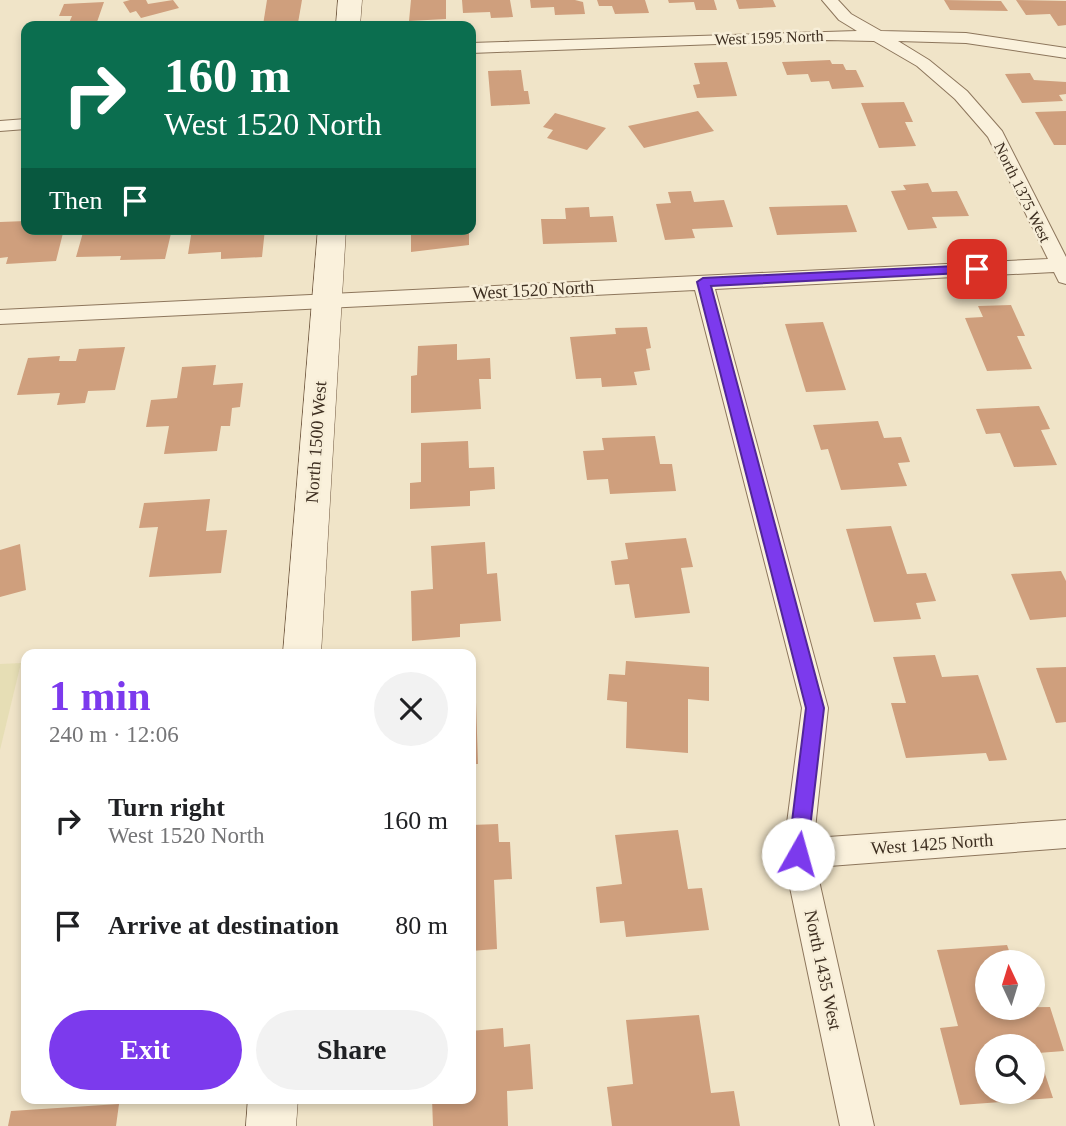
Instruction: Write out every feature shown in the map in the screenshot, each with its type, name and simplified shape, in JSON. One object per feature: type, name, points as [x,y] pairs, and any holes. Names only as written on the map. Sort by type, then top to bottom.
[{"type":"street","points":[[348,21],[350,0]]},
{"type":"street","name":"North 1375 West","points":[[830,0],[845,17],[923,63],[961,95],[996,135],[1063,269]]},
{"type":"street","name":"West 1595 North","points":[[476,48],[875,36],[966,38],[1066,53]]},
{"type":"street","points":[[0,126],[21,124]]},
{"type":"street","name":"North 1500 West","points":[[302,649],[331,235]]},
{"type":"street","name":"West 1520 North","points":[[0,317],[703,282],[1063,269]]},
{"type":"street","name":"North 1435 West","points":[[703,282],[815,708],[798,854],[857,1126]]},
{"type":"street","name":"West 1425 North","points":[[798,854],[1066,834]]},
{"type":"street","points":[[271,1126],[273,1104]]},
{"type":"shaded area","points":[[21,663],[0,750],[0,664]]},
{"type":"building","points":[[146,0],[148,4],[173,0],[179,8],[141,18],[136,11],[130,13],[123,2]]},
{"type":"building","points":[[267,0],[302,0],[298,21],[264,21]]},
{"type":"building","points":[[411,0],[446,0],[446,19],[409,21]]},
{"type":"building","points":[[462,0],[510,0],[513,17],[491,18],[490,12],[463,13]]},
{"type":"building","points":[[530,0],[583,2],[585,14],[555,15],[554,7],[531,8]]},
{"type":"building","points":[[597,0],[645,0],[649,13],[615,14],[612,6],[599,6]]},
{"type":"building","points":[[668,0],[714,0],[717,10],[696,10],[694,2],[669,3]]},
{"type":"building","points":[[736,0],[773,0],[776,7],[739,9]]},
{"type":"building","points":[[944,0],[1001,1],[1008,11],[950,10]]},
{"type":"building","points":[[1016,0],[1066,1],[1066,25],[1058,26],[1050,14],[1026,15]]},
{"type":"building","points":[[104,2],[97,21],[70,21],[72,16],[59,16],[64,4]]},
{"type":"building","points":[[830,60],[832,64],[843,64],[846,70],[856,70],[864,87],[832,89],[829,81],[811,82],[808,74],[787,75],[782,62]]},
{"type":"building","points":[[727,62],[737,96],[697,98],[693,85],[700,84],[694,63]]},
{"type":"building","points":[[521,70],[524,91],[528,91],[530,104],[491,106],[488,71]]},
{"type":"building","points":[[1030,73],[1034,80],[1066,82],[1066,94],[1059,95],[1063,101],[1022,103],[1005,74]]},
{"type":"building","points":[[904,102],[913,122],[905,122],[916,146],[879,148],[861,103]]},
{"type":"building","points":[[698,111],[714,131],[644,148],[628,126]]},
{"type":"building","points":[[1066,111],[1066,145],[1054,145],[1035,112]]},
{"type":"building","points":[[555,113],[606,128],[587,150],[547,138],[553,130],[543,127]]},
{"type":"building","points":[[928,183],[932,192],[957,191],[969,216],[932,217],[937,228],[908,230],[891,191],[906,190],[903,185]]},
{"type":"building","points":[[691,191],[694,202],[724,200],[733,227],[692,229],[695,238],[665,240],[656,204],[671,203],[668,192]]},
{"type":"building","points":[[847,205],[857,232],[777,235],[769,207]]},
{"type":"building","points":[[589,207],[590,217],[613,216],[617,242],[543,244],[541,219],[566,219],[565,208]]},
{"type":"building","points":[[21,221],[21,235],[62,235],[56,261],[6,264],[8,257],[0,258],[0,222]]},
{"type":"building","points":[[82,235],[171,235],[165,259],[76,257]]},
{"type":"building","points":[[191,235],[264,235],[262,257],[221,259],[221,252],[188,254]]},
{"type":"building","points":[[411,235],[469,235],[469,245],[411,252]]},
{"type":"building","points":[[1011,305],[1025,336],[1017,336],[1032,369],[987,371],[965,318],[983,317],[978,306]]},
{"type":"building","points":[[823,322],[846,390],[806,392],[785,324]]},
{"type":"building","points":[[647,327],[651,348],[646,349],[650,370],[634,372],[637,385],[602,387],[601,378],[576,379],[570,337],[616,334],[615,328]]},
{"type":"building","points":[[457,344],[457,360],[490,358],[491,379],[479,379],[481,409],[411,413],[411,376],[417,375],[418,346]]},
{"type":"building","points":[[125,347],[115,390],[88,391],[85,403],[57,405],[60,393],[17,395],[28,358],[60,356],[59,361],[76,361],[79,349]]},
{"type":"building","points":[[216,365],[213,385],[243,383],[240,407],[232,408],[230,426],[221,426],[217,451],[164,454],[169,426],[146,427],[151,400],[177,398],[182,367]]},
{"type":"building","points":[[1039,406],[1050,429],[1041,430],[1057,465],[1014,467],[1000,433],[986,434],[976,409]]},
{"type":"building","points":[[878,421],[884,438],[901,437],[910,462],[898,463],[907,486],[841,490],[828,449],[821,450],[813,425]]},
{"type":"building","points":[[655,436],[660,464],[672,464],[676,491],[610,494],[608,479],[587,480],[583,451],[604,450],[602,438]]},
{"type":"building","points":[[468,441],[469,468],[494,467],[495,489],[470,491],[470,506],[410,509],[410,483],[421,482],[421,443]]},
{"type":"building","points":[[210,499],[206,531],[227,530],[221,573],[149,577],[158,527],[139,528],[144,503]]},
{"type":"building","points":[[891,526],[907,574],[926,573],[936,601],[916,603],[921,619],[874,622],[846,529]]},
{"type":"building","points":[[686,538],[693,567],[681,568],[690,613],[635,618],[629,584],[615,585],[611,561],[628,559],[625,543]]},
{"type":"building","points":[[485,542],[487,574],[497,573],[501,621],[460,624],[460,637],[412,641],[411,591],[433,589],[431,546]]},
{"type":"building","points":[[20,544],[26,590],[0,597],[0,550]]},
{"type":"building","points":[[1061,571],[1066,581],[1066,617],[1030,620],[1011,574]]},
{"type":"building","points":[[935,655],[942,677],[978,675],[1007,760],[989,761],[986,753],[906,758],[891,703],[906,703],[893,657]]},
{"type":"building","points":[[626,661],[709,667],[709,701],[688,699],[688,753],[626,748],[627,702],[607,700],[609,674],[625,675]]},
{"type":"building","points":[[1066,667],[1066,722],[1056,723],[1036,668]]},
{"type":"building","points":[[476,703],[478,764],[476,764]]},
{"type":"building","points":[[498,824],[499,842],[510,842],[512,879],[494,880],[497,949],[476,951],[476,825]]},
{"type":"building","points":[[678,830],[688,889],[702,888],[709,930],[626,937],[624,921],[600,923],[596,887],[622,884],[615,835]]},
{"type":"building","points":[[1007,945],[1009,950],[975,950],[975,1020],[1045,1020],[1045,1007],[1050,1007],[1064,1051],[1045,1052],[1045,1034],[975,1034],[975,1104],[960,1105],[940,1028],[958,1026],[937,950]]},
{"type":"building","points":[[699,1015],[711,1093],[734,1091],[740,1126],[612,1126],[607,1087],[633,1084],[626,1020]]},
{"type":"building","points":[[503,1028],[504,1047],[530,1044],[533,1089],[507,1091],[508,1126],[433,1126],[432,1104],[476,1104],[476,1031]]},
{"type":"building","points":[[1045,1074],[1053,1098],[1045,1099]]},
{"type":"building","points":[[119,1104],[116,1126],[8,1126],[11,1111]]},
{"type":"route","points":[[798,854],[815,708],[703,282],[977,269]]}]
